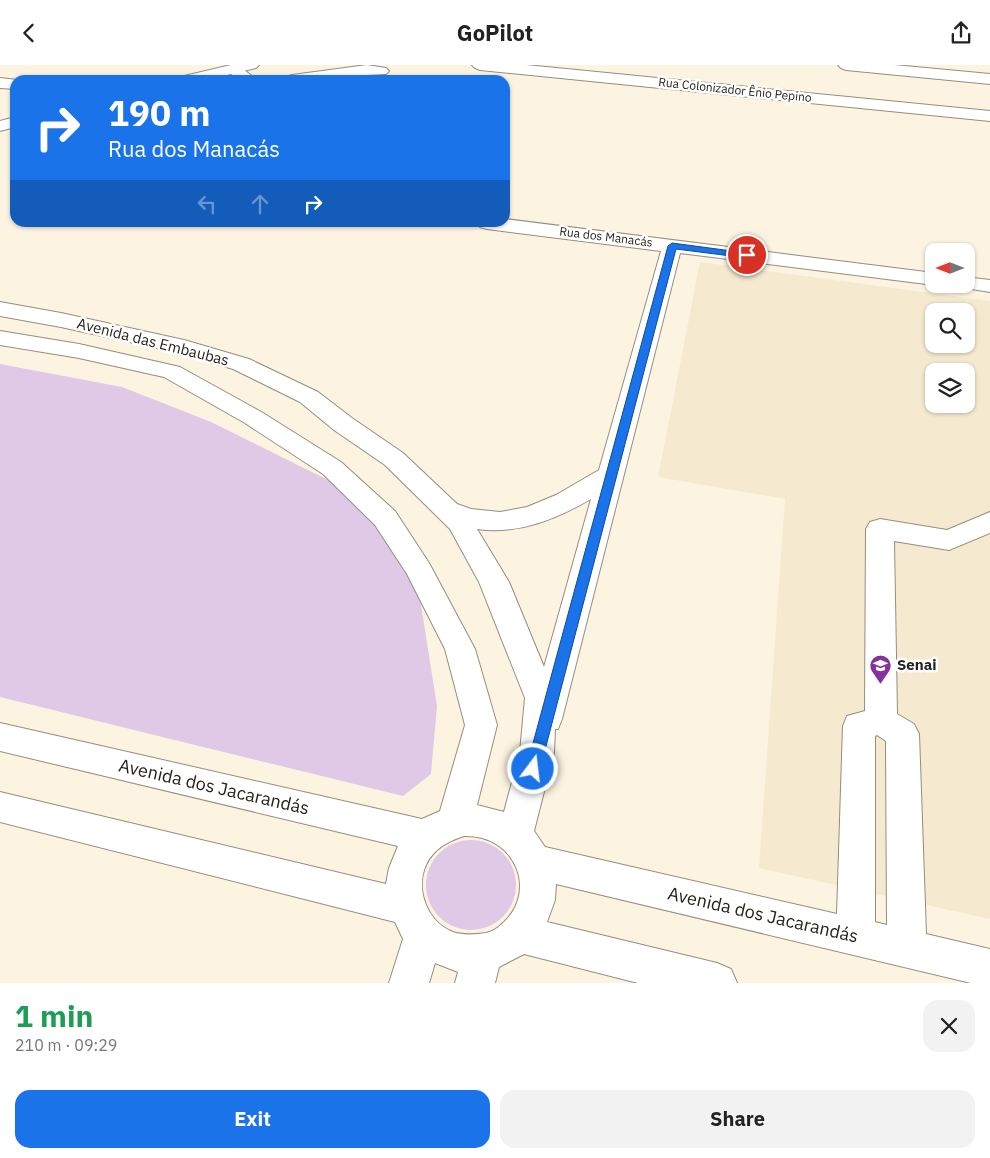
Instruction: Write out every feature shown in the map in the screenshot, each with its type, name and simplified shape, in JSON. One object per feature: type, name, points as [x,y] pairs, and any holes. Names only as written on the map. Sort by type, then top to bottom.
[{"type":"main road","points":[[208,75],[251,65]]},
{"type":"main road","name":"Rua Colonizador Ênio Pepino","points":[[480,65],[990,116]]},
{"type":"main road","points":[[846,65],[990,79]]},
{"type":"main road","points":[[931,65],[990,70]]},
{"type":"main road","points":[[234,69],[242,75]]},
{"type":"main road","points":[[330,75],[367,70],[382,72]]},
{"type":"main road","name":"Rua dos Manacás","points":[[510,226],[925,278]]},
{"type":"main road","points":[[537,752],[672,246]]},
{"type":"main road","points":[[975,284],[990,286]]},
{"type":"main road","name":"Avenida das Embaubas","points":[[0,309],[62,320],[184,347],[241,364],[309,397],[343,424],[394,459],[460,523],[494,582],[540,698],[537,752],[525,849]]},
{"type":"main road","points":[[0,337],[79,351],[172,372],[254,418],[332,468],[386,518],[419,570],[460,649],[481,725],[441,830]]},
{"type":"main road","points":[[448,511],[482,520],[516,520],[557,508],[611,475]]},
{"type":"main road","points":[[881,721],[880,529],[949,540],[990,521]]},
{"type":"main road","points":[[856,937],[859,726],[881,721],[902,734],[907,949]]},
{"type":"main road","name":"Avenida dos Jacarandás","points":[[0,737],[441,830]]},
{"type":"main road","points":[[0,807],[414,921],[436,944],[454,951],[474,953],[479,967]]},
{"type":"main road","points":[[409,983],[414,921],[402,882],[406,865],[416,848],[441,830],[470,822],[487,823],[502,828],[525,849],[539,877],[540,892],[536,910],[526,926],[512,940],[494,949],[479,967]]},
{"type":"main road","name":"Avenida dos Jacarandás","points":[[525,849],[856,937],[990,968]]},
{"type":"main road","points":[[518,934],[717,983]]},
{"type":"shaded area","name":"Senai","points":[[700,262],[990,301],[990,919],[759,868],[785,499],[658,477]]},
{"type":"shaded area","points":[[0,364],[122,387],[211,422],[330,481],[384,532],[418,586],[437,706],[431,774],[403,796],[0,697]]},
{"type":"shaded area","points":[[471,840],[488,843],[503,853],[513,868],[516,885],[513,902],[503,917],[488,927],[471,930],[454,927],[439,917],[429,902],[426,885],[429,868],[439,853],[454,843]]},
{"type":"place","name":"Senai","points":[[881,684]]},
{"type":"route","points":[[533,769],[672,246],[747,255]]}]
